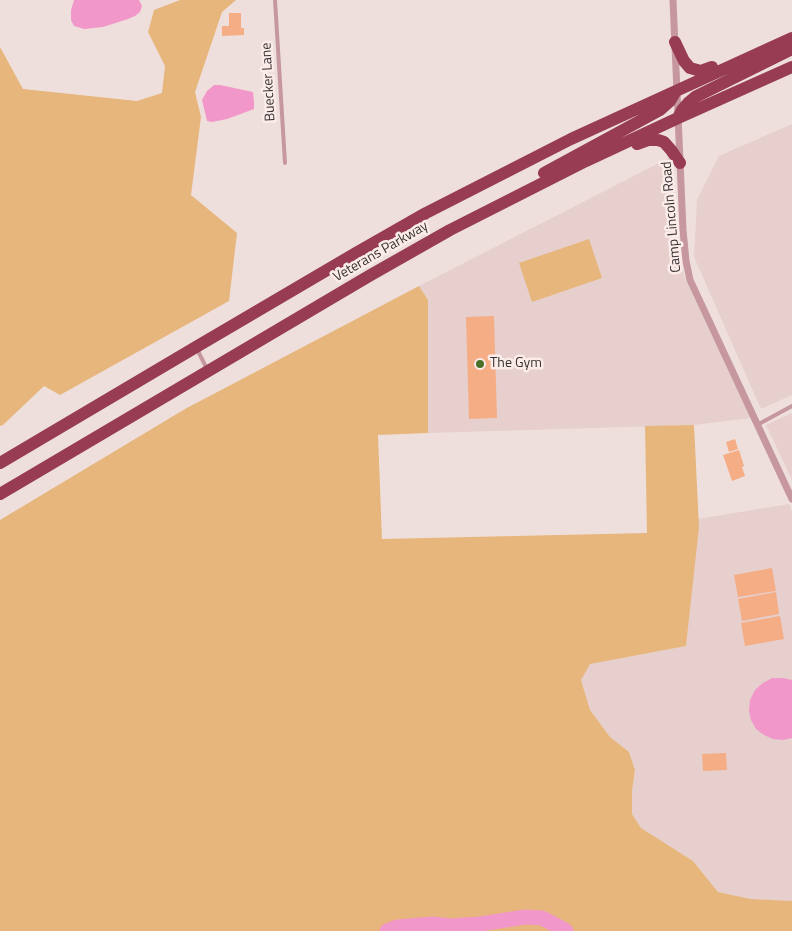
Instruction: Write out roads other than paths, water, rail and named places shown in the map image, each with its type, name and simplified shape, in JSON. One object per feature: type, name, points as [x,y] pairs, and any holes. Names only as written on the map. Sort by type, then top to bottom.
[{"type":"highway","points":[[675,42],[686,65],[696,71],[701,71],[792,31]]},
{"type":"highway","name":"Veterans Parkway","points":[[0,463],[426,213],[571,139],[792,38]]},
{"type":"highway","points":[[678,118],[682,110],[695,97],[792,48]]},
{"type":"highway","name":"Veterans Parkway","points":[[0,494],[368,276],[450,230],[586,161],[792,67]]},
{"type":"highway","points":[[496,207],[507,194],[660,110],[670,101],[676,90]]},
{"type":"highway","points":[[527,191],[544,189],[648,140],[664,142],[680,164]]},
{"type":"street","name":"Camp Lincoln Road","points":[[673,0],[683,230],[690,280],[792,499]]},
{"type":"lane","name":"Buecker Lane","points":[[276,0],[285,163]]},
{"type":"lane","points":[[196,347],[208,370]]},
{"type":"lane","points":[[757,425],[792,406]]},
{"type":"waterway","points":[[387,931],[397,927],[433,924],[451,926],[480,924],[525,917],[542,918],[566,931]]},
{"type":"place","name":"The Gym","points":[[480,364]]}]
